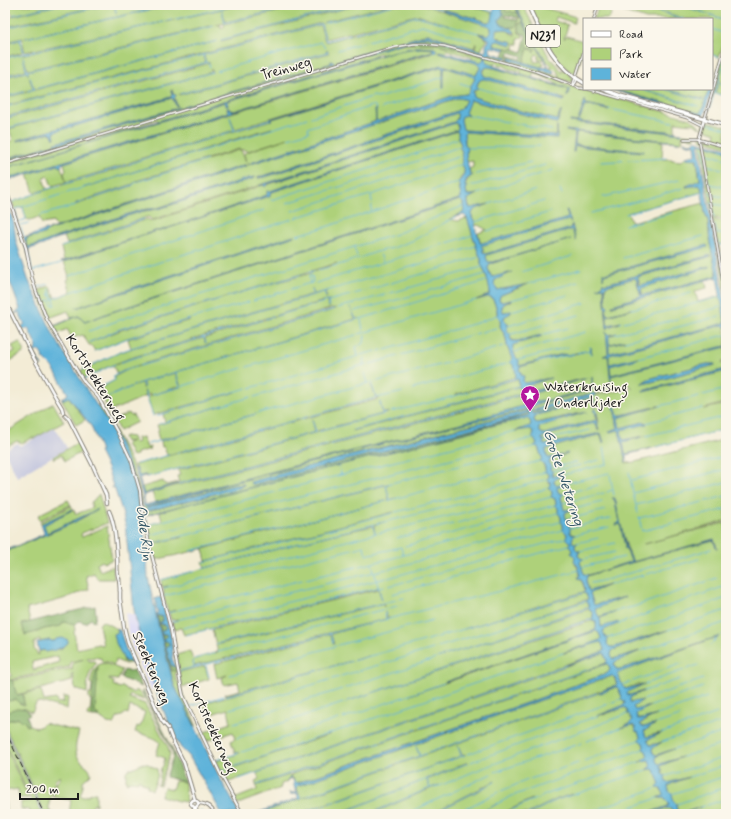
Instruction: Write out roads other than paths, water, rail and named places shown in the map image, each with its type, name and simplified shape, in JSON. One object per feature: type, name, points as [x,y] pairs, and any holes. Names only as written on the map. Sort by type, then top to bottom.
[{"type":"main road","name":"N231","points":[[528,5],[547,46],[554,57],[561,66],[583,82]]},
{"type":"main road","points":[[603,90],[726,125]]},
{"type":"main road","points":[[5,303],[64,414],[69,419],[94,466],[105,492]]},
{"type":"main road","name":"Steekterweg","points":[[113,525],[120,576],[120,601],[128,643],[162,719],[166,723],[184,763],[194,800]]},
{"type":"main road","points":[[195,807],[198,801],[194,800],[191,804],[195,807],[196,814]]},
{"type":"street","points":[[594,18],[598,5]]},
{"type":"street","name":"Treinweg","points":[[5,164],[396,47],[414,44],[432,44],[449,47],[544,74],[583,88]]},
{"type":"street","points":[[713,88],[726,44]]},
{"type":"street","points":[[573,86],[583,54]]},
{"type":"street","name":"Treinweg","points":[[591,90],[688,118],[702,125]]},
{"type":"street","points":[[712,90],[702,125],[699,142],[726,299]]},
{"type":"street","points":[[684,139],[726,146]]},
{"type":"street","name":"Kortsteekterweg","points":[[5,188],[26,248],[32,278],[45,315],[85,384],[98,397],[120,437],[133,467],[140,491],[150,548],[171,630],[174,655],[183,695],[225,783],[242,814]]},
{"type":"street","points":[[198,803],[207,805],[215,814]]},
{"type":"water","points":[[496,5],[505,5],[502,9],[503,14],[499,20],[500,23],[508,28],[512,28],[515,32],[496,29],[496,37],[513,42],[512,45],[498,41],[493,43],[495,46],[506,48],[504,50],[491,47],[491,53],[507,57],[507,59],[489,54],[486,57],[487,63],[570,89],[567,97],[568,89],[487,67],[483,72],[484,76],[565,100],[564,101],[482,79],[478,83],[478,88],[473,92],[474,97],[509,108],[557,120],[561,111],[561,113],[556,123],[470,100],[465,113],[468,115],[462,116],[461,120],[464,130],[557,135],[557,138],[465,132],[467,160],[470,174],[473,175],[466,180],[465,187],[468,187],[466,189],[467,195],[477,194],[468,199],[469,207],[471,208],[489,204],[474,210],[472,214],[480,243],[568,218],[566,210],[571,222],[569,220],[481,246],[485,254],[571,228],[572,224],[576,241],[572,230],[570,230],[487,255],[486,257],[488,262],[493,262],[571,239],[490,264],[488,268],[492,277],[513,272],[495,280],[494,284],[497,290],[528,284],[501,295],[499,300],[502,302],[511,300],[504,304],[502,311],[511,311],[511,313],[504,317],[505,322],[509,325],[507,326],[507,330],[510,334],[511,340],[517,341],[542,336],[513,345],[514,354],[519,360],[519,366],[563,354],[567,355],[590,350],[566,356],[563,355],[520,367],[519,371],[521,372],[521,375],[524,376],[524,383],[551,378],[526,386],[527,391],[533,391],[588,378],[530,394],[528,396],[530,403],[592,389],[592,376],[593,389],[535,405],[531,408],[531,412],[533,414],[594,399],[596,407],[593,400],[535,416],[534,420],[538,423],[587,412],[539,427],[540,432],[544,434],[597,420],[593,410],[596,409],[598,418],[598,431],[596,424],[594,423],[548,435],[542,439],[545,440],[543,444],[545,445],[601,433],[604,442],[603,443],[601,435],[598,435],[546,449],[547,457],[549,458],[568,453],[550,460],[549,464],[551,466],[550,469],[553,476],[562,475],[554,481],[554,483],[557,485],[563,484],[557,489],[559,493],[563,494],[561,497],[564,510],[578,508],[566,512],[565,514],[566,519],[569,519],[568,523],[570,533],[575,535],[572,542],[577,543],[575,548],[580,551],[578,556],[583,559],[580,562],[584,574],[589,575],[631,561],[626,549],[624,548],[620,524],[616,525],[619,523],[616,506],[614,499],[612,498],[615,498],[626,547],[633,562],[714,539],[717,548],[713,540],[602,571],[587,576],[586,581],[589,591],[609,585],[590,593],[594,605],[625,597],[595,609],[599,617],[615,611],[614,613],[600,618],[601,627],[618,622],[618,624],[604,630],[603,632],[605,637],[608,638],[607,644],[610,647],[668,630],[613,650],[611,657],[613,659],[640,651],[615,662],[614,664],[616,669],[621,669],[698,643],[618,673],[625,689],[645,684],[627,692],[628,695],[630,695],[644,691],[631,697],[630,699],[630,702],[643,700],[633,707],[635,710],[651,706],[636,714],[638,719],[657,715],[640,724],[643,727],[656,724],[644,731],[646,737],[662,733],[647,740],[650,745],[662,742],[652,749],[653,753],[656,755],[674,749],[657,756],[657,762],[660,764],[682,757],[660,766],[662,769],[662,774],[666,776],[665,778],[667,783],[689,777],[668,786],[674,802],[677,804],[677,812],[680,814],[673,814],[671,809],[668,808],[645,814],[668,806],[669,804],[664,797],[658,798],[664,794],[661,789],[657,788],[660,784],[654,770],[646,770],[651,766],[649,760],[639,762],[648,756],[646,751],[643,749],[643,743],[639,740],[640,737],[638,732],[635,731],[635,727],[633,725],[620,728],[632,721],[629,714],[627,714],[628,712],[625,707],[597,716],[625,704],[621,699],[622,697],[618,688],[616,687],[601,693],[599,692],[617,685],[615,678],[612,676],[297,786],[298,792],[302,798],[259,814],[254,814],[298,798],[297,793],[291,795],[290,791],[291,793],[296,792],[292,778],[297,783],[532,701],[605,674],[609,671],[610,669],[608,664],[589,670],[606,663],[607,661],[604,653],[565,666],[604,651],[601,642],[563,653],[600,640],[601,638],[599,633],[596,631],[445,682],[596,629],[596,622],[592,619],[593,613],[588,608],[589,605],[586,601],[588,599],[586,594],[583,593],[585,590],[584,585],[578,578],[580,575],[574,561],[575,557],[571,553],[572,551],[569,545],[570,542],[566,538],[567,534],[563,530],[561,517],[558,513],[558,508],[555,505],[555,499],[551,497],[551,490],[548,488],[550,485],[550,482],[547,479],[549,475],[545,472],[543,463],[540,461],[542,458],[538,447],[534,446],[537,444],[532,437],[534,433],[531,429],[515,431],[530,426],[531,423],[528,418],[499,424],[146,515],[529,415],[528,409],[525,409],[454,426],[523,406],[524,404],[523,398],[519,396],[521,390],[518,386],[518,379],[515,380],[515,370],[510,362],[512,359],[507,346],[506,338],[500,326],[500,320],[497,315],[497,309],[494,302],[492,298],[488,297],[476,300],[489,295],[490,292],[483,267],[481,265],[481,259],[467,218],[464,215],[455,217],[464,212],[463,203],[460,200],[85,322],[108,313],[461,198],[461,193],[459,190],[460,186],[458,182],[463,177],[464,170],[461,164],[462,152],[459,147],[461,145],[457,131],[272,192],[270,193],[270,197],[177,225],[267,195],[267,191],[457,130],[456,123],[268,184],[265,187],[264,185],[259,186],[454,122],[457,118],[457,113],[284,171],[258,178],[454,112],[461,109],[466,100],[457,98],[248,165],[253,162],[374,122],[376,121],[375,109],[377,109],[376,119],[378,121],[452,96],[467,94],[475,79],[474,77],[445,67],[443,88],[443,68],[440,67],[272,119],[271,121],[270,119],[442,65],[476,75],[480,68],[479,64],[438,52],[439,51],[481,62],[484,59],[484,54],[428,36],[338,62],[337,61],[428,34],[485,52],[489,39],[478,33],[488,35],[491,32],[491,28],[489,26],[441,9],[489,23]]},
{"type":"water","points":[[514,5],[550,69],[554,71],[553,73],[509,60],[510,58],[540,67],[549,68]]},
{"type":"water","points":[[417,47],[435,48],[437,51],[64,163],[61,167],[58,165],[5,181],[5,178],[6,179],[228,112],[227,108],[234,111],[433,51],[433,49],[428,48],[417,48],[390,53],[227,101],[228,106],[226,106],[225,102],[5,168],[348,64],[395,51]]},
{"type":"water","points":[[331,61],[335,63],[183,107],[329,64]]},
{"type":"water","points":[[171,89],[174,95],[176,95],[174,98],[177,106],[172,98],[54,132],[54,139],[52,134],[49,133],[17,141],[171,97]]},
{"type":"water","points":[[612,90],[700,113],[709,90],[712,90],[704,115],[702,116]]},
{"type":"water","points":[[585,100],[586,104],[609,109],[585,105],[579,121],[580,122],[682,134],[570,122],[578,121]]},
{"type":"water","points":[[181,107],[12,158],[55,144],[56,142],[57,143]]},
{"type":"water","points":[[566,130],[679,142],[578,132],[576,133],[575,145],[644,152],[575,146],[573,152],[575,134],[574,132]]},
{"type":"water","points":[[695,140],[726,148],[726,151],[698,144],[726,309],[726,328],[723,325],[610,355],[609,364],[638,357],[637,359],[610,366],[611,375],[720,347],[726,347],[611,376],[611,383],[608,356],[603,356],[608,354],[606,331],[609,335],[617,333],[609,336],[609,344],[625,340],[609,345],[610,353],[725,323],[717,277],[612,306],[641,296],[636,279],[635,278],[606,286],[606,305],[608,307],[606,313],[608,315],[632,309],[607,316],[608,325],[621,322],[608,327],[607,329],[604,287],[597,288],[603,285],[603,282],[605,284],[711,255],[709,257],[638,277],[639,285],[709,266],[710,267],[642,288],[642,295],[716,276],[717,274],[710,244],[708,220],[705,213],[701,187],[699,185],[686,187],[700,180],[697,159],[685,158],[696,154],[695,145],[684,142],[693,143]]},
{"type":"water","points":[[244,165],[246,166],[61,226]]},
{"type":"water","points":[[255,177],[171,205],[158,209],[143,211],[58,238],[43,245],[29,249],[28,254],[24,238],[44,231],[45,229],[47,230],[60,226],[41,235],[27,238],[26,242],[28,247],[141,210],[158,208]]},
{"type":"water","name":"Oude Rijn","points":[[5,196],[14,224],[16,241],[28,279],[54,336],[107,421],[130,468],[142,511],[148,577],[160,632],[174,685],[221,780],[240,814],[222,814],[189,756],[181,748],[172,732],[155,689],[134,610],[125,523],[114,487],[112,488],[113,486],[107,468],[99,452],[101,451],[91,426],[69,397],[62,400],[61,399],[68,394],[53,368],[44,359],[39,350],[34,353],[42,366],[32,352],[36,350],[37,347],[28,328],[23,330],[22,326],[25,324],[19,312],[14,315],[20,309],[5,269]]},
{"type":"water","points":[[155,231],[157,231],[64,262],[61,262]]},
{"type":"water","points":[[294,235],[289,238],[76,308],[132,288]]},
{"type":"water","points":[[707,245],[708,247],[604,275],[603,279],[603,272],[604,274]]},
{"type":"water","points":[[707,364],[715,365],[642,384],[648,379]]},
{"type":"water","points":[[726,369],[726,371],[643,392],[642,391]]},
{"type":"water","points":[[595,393],[595,396],[533,412],[533,410],[537,408]]},
{"type":"water","points":[[613,402],[618,416],[660,406],[618,418],[620,428],[644,422],[647,424],[621,430],[623,440],[646,436],[623,442],[626,454],[656,447],[626,455],[626,463],[619,430],[609,431],[618,428]]},
{"type":"water","points":[[528,411],[528,413],[509,419],[254,484],[251,484],[250,482],[279,474]]},
{"type":"water","points":[[453,425],[145,507],[143,505],[143,497],[135,468],[136,467],[139,476],[145,475],[147,477],[145,476],[139,478],[144,494],[178,484],[144,495],[145,505]]},
{"type":"water","points":[[244,484],[234,489],[147,511],[146,508],[231,486]]},
{"type":"water","points":[[73,509],[44,525],[47,533],[98,509],[73,523],[5,552],[44,534],[41,524]]},
{"type":"water","points":[[161,597],[171,635],[172,658],[176,667],[171,665],[166,647],[169,643],[163,639],[168,636],[167,634],[162,634],[161,632],[166,627],[165,625],[159,623],[163,621],[163,618],[156,615],[158,611],[156,609],[156,601],[154,599]]},
{"type":"water","points":[[117,629],[120,630],[125,647],[133,665],[129,661],[125,662],[116,643],[114,634],[118,632]]},
{"type":"water","points":[[62,638],[68,640],[68,643],[63,647],[46,652],[44,650],[39,651],[37,643],[49,640],[55,641],[56,639]]},
{"type":"water","points":[[701,807],[684,814],[680,814]]},
{"type":"waterway","points":[[13,15],[57,5]]},
{"type":"waterway","points":[[5,28],[105,5]]},
{"type":"waterway","points":[[115,5],[116,13]]},
{"type":"waterway","points":[[26,38],[170,5]]},
{"type":"waterway","points":[[5,58],[237,5]]},
{"type":"waterway","points":[[224,23],[302,5]]},
{"type":"waterway","points":[[221,40],[355,5]]},
{"type":"waterway","points":[[324,23],[393,5]]},
{"type":"waterway","points":[[427,5],[441,9]]},
{"type":"waterway","points":[[472,5],[494,12]]},
{"type":"waterway","points":[[642,5],[680,18]]},
{"type":"waterway","points":[[681,5],[726,20]]},
{"type":"waterway","points":[[222,11],[225,22]]},
{"type":"waterway","points":[[210,67],[209,63],[206,63],[203,55],[321,24],[326,41],[417,16],[478,33]]},
{"type":"waterway","points":[[338,50],[422,25],[471,40]]},
{"type":"waterway","points":[[23,57],[27,71],[214,26]]},
{"type":"waterway","points":[[713,29],[723,33]]},
{"type":"waterway","points":[[5,43],[22,39]]},
{"type":"waterway","points":[[20,40],[24,52]]},
{"type":"waterway","points":[[5,97],[217,41]]},
{"type":"waterway","points":[[216,71],[321,42],[325,48]]},
{"type":"waterway","points":[[180,94],[328,52],[327,51]]},
{"type":"waterway","points":[[5,107],[203,55]]},
{"type":"waterway","points":[[713,55],[719,57]]},
{"type":"waterway","points":[[723,64],[726,55]]},
{"type":"waterway","points":[[5,118],[205,63]]},
{"type":"waterway","points":[[709,110],[723,66]]},
{"type":"waterway","points":[[5,76],[27,71],[28,74]]},
{"type":"waterway","points":[[5,129],[213,72]]},
{"type":"waterway","points":[[30,77],[34,90]]},
{"type":"waterway","points":[[311,117],[374,96],[378,98],[443,77]]},
{"type":"waterway","points":[[460,83],[470,86]]},
{"type":"waterway","points":[[720,83],[726,85]]},
{"type":"waterway","points":[[382,108],[443,88]]},
{"type":"waterway","points":[[478,88],[556,109]]},
{"type":"waterway","points":[[643,90],[698,106]]},
{"type":"waterway","points":[[669,90],[703,100]]},
{"type":"waterway","points":[[715,93],[726,97]]},
{"type":"waterway","points":[[288,138],[309,132],[308,128],[310,127],[374,105],[376,109]]},
{"type":"waterway","points":[[609,109],[673,122]]},
{"type":"waterway","points":[[468,115],[552,130]]},
{"type":"waterway","points":[[230,117],[234,130]]},
{"type":"waterway","points":[[26,219],[19,222],[15,209],[307,118]]},
{"type":"waterway","points":[[12,202],[48,189],[271,119]]},
{"type":"waterway","points":[[706,123],[726,129]]},
{"type":"waterway","points":[[271,200],[412,155],[456,139]]},
{"type":"waterway","points":[[466,148],[540,146]]},
{"type":"waterway","points":[[287,203],[459,147]]},
{"type":"waterway","points":[[703,148],[706,165],[726,170]]},
{"type":"waterway","points":[[707,154],[726,159]]},
{"type":"waterway","points":[[292,211],[458,157]]},
{"type":"waterway","points":[[601,162],[667,158]]},
{"type":"waterway","points":[[39,217],[41,215],[74,206],[76,204],[133,185],[136,182],[207,160]]},
{"type":"waterway","points":[[476,174],[531,162]]},
{"type":"waterway","points":[[372,202],[371,195],[463,164]]},
{"type":"waterway","points":[[471,186],[545,165]]},
{"type":"waterway","points":[[477,194],[553,170]]},
{"type":"waterway","points":[[706,172],[709,184],[726,187]]},
{"type":"waterway","points":[[603,197],[679,180]]},
{"type":"waterway","points":[[372,205],[371,212],[458,182]]},
{"type":"waterway","points":[[591,213],[683,188]]},
{"type":"waterway","points":[[560,189],[562,194]]},
{"type":"waterway","points":[[489,204],[536,190]]},
{"type":"waterway","points":[[710,191],[711,195],[726,197]]},
{"type":"waterway","points":[[626,214],[703,192]]},
{"type":"waterway","points":[[295,218],[370,195]]},
{"type":"waterway","points":[[475,222],[544,201]]},
{"type":"waterway","points":[[711,201],[714,218]]},
{"type":"waterway","points":[[712,204],[726,206]]},
{"type":"waterway","points":[[89,331],[139,313],[396,234],[463,206]]},
{"type":"waterway","points":[[23,208],[26,218]]},
{"type":"waterway","points":[[69,276],[264,210]]},
{"type":"waterway","points":[[297,235],[370,212]]},
{"type":"waterway","points":[[487,231],[550,212]]},
{"type":"waterway","points":[[625,225],[672,213]]},
{"type":"waterway","points":[[90,342],[120,329],[393,248],[414,240],[455,217]]},
{"type":"waterway","points":[[61,247],[144,219]]},
{"type":"waterway","points":[[165,260],[292,219]]},
{"type":"waterway","points":[[20,225],[29,223]]},
{"type":"waterway","points":[[715,224],[717,234],[726,234]]},
{"type":"waterway","points":[[21,228],[24,238]]},
{"type":"waterway","points":[[316,283],[473,235]]},
{"type":"waterway","points":[[623,258],[703,236]]},
{"type":"waterway","points":[[718,241],[719,245],[726,245]]},
{"type":"waterway","points":[[83,369],[131,348],[414,266],[476,246]]},
{"type":"waterway","points":[[354,247],[357,256]]},
{"type":"waterway","points":[[721,252],[723,266],[726,266]]},
{"type":"waterway","points":[[29,254],[32,271],[61,263]]},
{"type":"waterway","points":[[380,254],[383,261]]},
{"type":"waterway","points":[[521,272],[572,256]]},
{"type":"waterway","points":[[329,307],[328,301],[480,257]]},
{"type":"waterway","points":[[71,292],[163,261]]},
{"type":"waterway","points":[[338,308],[482,267]]},
{"type":"waterway","points":[[528,284],[581,269]]},
{"type":"waterway","points":[[724,273],[726,277]]},
{"type":"waterway","points":[[355,311],[485,274]]},
{"type":"waterway","points":[[253,301],[310,283],[309,276],[312,276],[313,282],[310,283],[311,284]]},
{"type":"waterway","points":[[360,319],[486,281]]},
{"type":"waterway","points":[[511,300],[578,282]]},
{"type":"waterway","points":[[36,288],[48,284]]},
{"type":"waterway","points":[[49,289],[53,299]]},
{"type":"waterway","points":[[312,289],[313,294]]},
{"type":"waterway","points":[[50,292],[49,294],[52,298]]},
{"type":"waterway","points":[[324,292],[326,297]]},
{"type":"waterway","points":[[47,301],[69,293]]},
{"type":"waterway","points":[[632,309],[691,293]]},
{"type":"waterway","points":[[40,296],[42,295],[45,302]]},
{"type":"waterway","points":[[511,311],[568,295]]},
{"type":"waterway","points":[[620,323],[720,297]]},
{"type":"waterway","points":[[50,301],[53,305],[55,305],[54,299]]},
{"type":"waterway","points":[[359,334],[476,300]]},
{"type":"waterway","points":[[265,319],[328,301]]},
{"type":"waterway","points":[[193,318],[249,302]]},
{"type":"waterway","points":[[508,326],[585,303]]},
{"type":"waterway","points":[[350,307],[356,319]]},
{"type":"waterway","points":[[615,334],[720,307]]},
{"type":"waterway","points":[[97,389],[115,380],[113,376],[129,369],[335,309]]},
{"type":"waterway","points":[[385,350],[480,322],[497,315]]},
{"type":"waterway","points":[[508,335],[579,315]]},
{"type":"waterway","points":[[625,341],[720,316]]},
{"type":"waterway","points":[[95,351],[128,338],[190,319]]},
{"type":"waterway","points":[[102,400],[142,382],[358,319]]},
{"type":"waterway","points":[[361,319],[363,330]]},
{"type":"waterway","points":[[84,379],[113,365],[130,359],[262,320]]},
{"type":"waterway","points":[[370,364],[496,328]]},
{"type":"waterway","points":[[541,335],[568,328]]},
{"type":"waterway","points":[[515,352],[586,332]]},
{"type":"waterway","points":[[247,367],[356,335]]},
{"type":"waterway","points":[[360,345],[364,343],[365,335]]},
{"type":"waterway","points":[[638,358],[725,335]]},
{"type":"waterway","points":[[204,338],[206,343]]},
{"type":"waterway","points":[[358,346],[356,347],[358,356]]},
{"type":"waterway","points":[[374,382],[447,363],[503,346]]},
{"type":"waterway","points":[[519,360],[568,347]]},
{"type":"waterway","points":[[590,347],[590,354]]},
{"type":"waterway","points":[[577,353],[590,350]]},
{"type":"waterway","points":[[361,355],[376,351]]},
{"type":"waterway","points":[[536,362],[574,354]]},
{"type":"waterway","points":[[250,388],[359,356]]},
{"type":"waterway","points":[[363,365],[364,358]]},
{"type":"waterway","points":[[254,397],[367,364]]},
{"type":"waterway","points":[[413,389],[506,364]]},
{"type":"waterway","points":[[183,386],[242,368]]},
{"type":"waterway","points":[[152,395],[180,387],[176,373]]},
{"type":"waterway","points":[[365,373],[368,383]]},
{"type":"waterway","points":[[391,412],[444,399],[516,378]]},
{"type":"waterway","points":[[258,413],[372,382]]},
{"type":"waterway","points":[[142,383],[144,388]]},
{"type":"waterway","points":[[371,383],[376,397]]},
{"type":"waterway","points":[[353,430],[519,386]]},
{"type":"waterway","points":[[156,416],[247,388]]},
{"type":"waterway","points":[[660,406],[726,389]]},
{"type":"waterway","points":[[145,391],[153,416]]},
{"type":"waterway","points":[[136,464],[376,398],[403,392]]},
{"type":"waterway","points":[[178,484],[519,395]]},
{"type":"waterway","points":[[159,424],[251,397]]},
{"type":"waterway","points":[[380,402],[383,414]]},
{"type":"waterway","points":[[646,423],[703,408]]},
{"type":"waterway","points":[[317,432],[387,413]]},
{"type":"waterway","points":[[148,444],[256,414]]},
{"type":"waterway","points":[[646,436],[726,416]]},
{"type":"waterway","points":[[147,477],[316,432],[312,420]]},
{"type":"waterway","points":[[656,447],[726,429]]},
{"type":"waterway","name":"Grote Wetering","points":[[545,440],[590,430]]},
{"type":"waterway","points":[[339,467],[341,475],[515,431]]},
{"type":"waterway","points":[[150,535],[533,438]]},
{"type":"waterway","points":[[151,544],[537,446]]},
{"type":"waterway","name":"Grote Wetering","points":[[562,475],[607,464],[604,446]]},
{"type":"waterway","points":[[632,480],[726,456]]},
{"type":"waterway","points":[[584,464],[599,460]]},
{"type":"waterway","points":[[390,500],[540,461]]},
{"type":"waterway","name":"Grote Wetering","points":[[551,468],[577,462]]},
{"type":"waterway","name":"Grote Wetering","points":[[552,471],[581,465]]},
{"type":"waterway","points":[[629,472],[633,493],[726,469]]},
{"type":"waterway","name":"Grote Wetering","points":[[395,512],[455,498],[545,472]]},
{"type":"waterway","name":"Grote Wetering","points":[[563,484],[609,473]]},
{"type":"waterway","name":"Oude Rijn","points":[[147,525],[341,475]]},
{"type":"waterway","points":[[610,475],[614,495]]},
{"type":"waterway","name":"Grote Wetering","points":[[161,580],[325,536],[464,503],[547,479]]},
{"type":"waterway","points":[[633,493],[636,505],[726,482]]},
{"type":"waterway","name":"Grote Wetering","points":[[563,494],[598,485]]},
{"type":"waterway","points":[[190,551],[390,500],[386,486]]},
{"type":"waterway","points":[[379,533],[485,507],[548,488]]},
{"type":"waterway","points":[[607,492],[612,490]]},
{"type":"waterway","name":"Grote Wetering","points":[[563,503],[604,493]]},
{"type":"waterway","points":[[639,518],[726,496]]},
{"type":"waterway","points":[[397,538],[551,497]]},
{"type":"waterway","name":"Grote Wetering","points":[[578,508],[602,502]]},
{"type":"waterway","name":"Grote Wetering","points":[[405,546],[555,505]]},
{"type":"waterway","points":[[636,506],[638,513]]},
{"type":"waterway","points":[[639,517],[642,531],[726,509]]},
{"type":"waterway","name":"Grote Wetering","points":[[569,519],[605,510]]},
{"type":"waterway","points":[[204,562],[393,513]]},
{"type":"waterway","name":"Grote Wetering","points":[[178,610],[389,559],[558,513]]},
{"type":"waterway","name":"Oude Rijn","points":[[146,518],[148,529]]},
{"type":"waterway","name":"Grote Wetering","points":[[570,528],[611,518]]},
{"type":"waterway","points":[[389,569],[560,522]]},
{"type":"waterway","points":[[373,526],[375,533]]},
{"type":"waterway","points":[[575,535],[609,527]]},
{"type":"waterway","name":"Grote Wetering","points":[[388,578],[563,530]]},
{"type":"waterway","points":[[163,588],[377,533]]},
{"type":"waterway","points":[[389,586],[566,538]]},
{"type":"waterway","points":[[577,543],[598,538]]},
{"type":"waterway","points":[[580,551],[615,543]]},
{"type":"waterway","points":[[392,594],[569,545]]},
{"type":"waterway","points":[[164,596],[364,546],[366,555],[401,547],[403,555]]},
{"type":"waterway","points":[[591,583],[606,580],[711,549]]},
{"type":"waterway","points":[[583,559],[615,552]]},
{"type":"waterway","points":[[582,567],[624,557]]},
{"type":"waterway","points":[[609,585],[699,559]]},
{"type":"waterway","points":[[372,564],[382,600]]},
{"type":"waterway","points":[[180,619],[387,569]]},
{"type":"waterway","points":[[179,671],[579,570]]},
{"type":"waterway","points":[[183,628],[386,578]]},
{"type":"waterway","points":[[615,611],[633,607],[717,578]]},
{"type":"waterway","points":[[186,635],[384,586]]},
{"type":"waterway","points":[[618,624],[726,586]]},
{"type":"waterway","points":[[226,696],[431,639],[583,593]]},
{"type":"waterway","points":[[216,644],[404,598]]},
{"type":"waterway","points":[[608,638],[671,618],[726,598]]},
{"type":"waterway","points":[[435,648],[586,601]]},
{"type":"waterway","points":[[218,652],[401,605]]},
{"type":"waterway","points":[[437,658],[588,608]]},
{"type":"waterway","points":[[668,630],[726,610]]},
{"type":"waterway","points":[[168,613],[176,611]]},
{"type":"waterway","points":[[385,612],[386,619]]},
{"type":"waterway","points":[[348,701],[592,619]]},
{"type":"waterway","points":[[171,622],[178,620]]},
{"type":"waterway","points":[[338,645],[433,620]]},
{"type":"waterway","points":[[640,651],[726,622]]},
{"type":"waterway","points":[[722,635],[726,632]]},
{"type":"waterway","points":[[331,635],[333,644]]},
{"type":"waterway","points":[[710,645],[716,639]]},
{"type":"waterway","points":[[230,675],[336,646]]},
{"type":"waterway","points":[[341,676],[433,649]]},
{"type":"waterway","points":[[194,667],[194,659],[215,653]]},
{"type":"waterway","points":[[221,771],[563,653]]},
{"type":"waterway","points":[[345,688],[435,659]]},
{"type":"waterway","points":[[622,685],[683,663]]},
{"type":"waterway","points":[[239,779],[566,665]]},
{"type":"waterway","points":[[645,684],[698,665]]},
{"type":"waterway","points":[[206,666],[209,677]]},
{"type":"waterway","points":[[257,785],[589,669]]},
{"type":"waterway","points":[[230,709],[339,677]]},
{"type":"waterway","points":[[644,691],[680,679]]},
{"type":"waterway","points":[[643,700],[703,679]]},
{"type":"waterway","points":[[343,718],[444,683]]},
{"type":"waterway","points":[[651,706],[703,687]]},
{"type":"waterway","points":[[234,723],[342,689]]},
{"type":"waterway","points":[[304,797],[600,692]]},
{"type":"waterway","points":[[191,706],[224,696]]},
{"type":"waterway","points":[[657,715],[707,697]]},
{"type":"waterway","points":[[468,754],[621,699]]},
{"type":"waterway","points":[[237,738],[346,702]]},
{"type":"waterway","points":[[662,733],[717,713]]},
{"type":"waterway","points":[[369,814],[430,788],[442,785],[475,771],[627,714]]},
{"type":"waterway","points":[[471,762],[597,716]]},
{"type":"waterway","points":[[656,724],[680,716]]},
{"type":"waterway","points":[[242,752],[339,719]]},
{"type":"waterway","points":[[722,722],[726,722]]},
{"type":"waterway","points":[[662,742],[719,723]]},
{"type":"waterway","points":[[587,741],[620,728]]},
{"type":"waterway","points":[[674,749],[726,731]]},
{"type":"waterway","points":[[584,761],[639,740]]},
{"type":"waterway","points":[[495,772],[582,743]]},
{"type":"waterway","points":[[682,757],[726,743]]},
{"type":"waterway","points":[[458,746],[461,755]]},
{"type":"waterway","points":[[416,747],[420,756]]},
{"type":"waterway","points":[[478,814],[512,796],[643,749]]},
{"type":"waterway","points":[[216,760],[239,753]]},
{"type":"waterway","points":[[299,814],[465,755]]},
{"type":"waterway","points":[[666,776],[726,757]]},
{"type":"waterway","points":[[503,814],[550,793],[639,762]]},
{"type":"waterway","points":[[338,814],[468,763]]},
{"type":"waterway","points":[[501,791],[530,779],[578,763]]},
{"type":"waterway","points":[[689,777],[726,765]]},
{"type":"waterway","points":[[528,814],[559,799],[646,770]]},
{"type":"waterway","points":[[406,814],[491,774]]},
{"type":"waterway","points":[[672,794],[726,776]]},
{"type":"waterway","points":[[427,780],[430,788]]},
{"type":"waterway","points":[[431,814],[495,782]]},
{"type":"waterway","points":[[677,804],[726,787]]},
{"type":"waterway","points":[[583,814],[657,788]]},
{"type":"waterway","points":[[457,813],[498,792]]},
{"type":"waterway","points":[[611,814],[658,798]]},
{"type":"waterway","points":[[701,807],[726,799]]},
{"type":"railway","points":[[5,730],[44,814]]},
{"type":"place","name":"Waterkruising / Onderlijder","points":[[530,412]]}]
